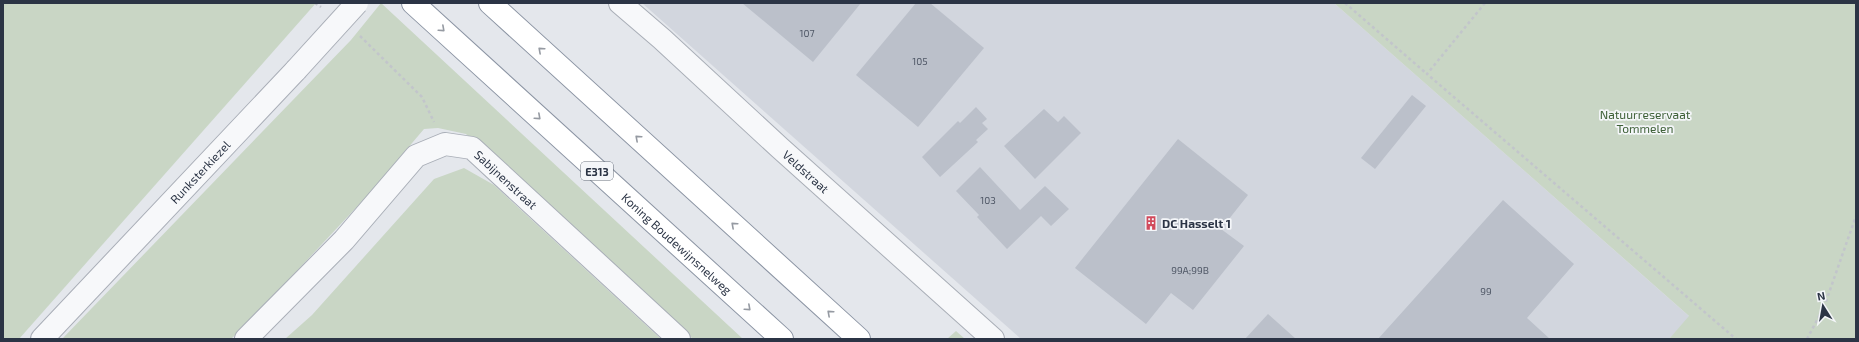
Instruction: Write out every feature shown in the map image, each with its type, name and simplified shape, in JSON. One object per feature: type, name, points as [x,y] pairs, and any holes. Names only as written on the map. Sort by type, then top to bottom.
[{"type":"highway","name":"Koning Boudewijnsnelweg","points":[[413,3],[782,339]]},
{"type":"highway","points":[[490,3],[859,339]]},
{"type":"street","name":"Runksterkiezel","points":[[42,339],[296,70],[357,3]]},
{"type":"street","name":"Veldstraat","points":[[620,3],[662,39],[780,148],[993,339]]},
{"type":"street","points":[[246,339],[344,240],[416,156],[445,144]]},
{"type":"street","name":"Sabijnenstraat","points":[[445,144],[472,148],[679,339]]},
{"type":"path","points":[[315,3],[327,11]]},
{"type":"path","points":[[1345,3],[1736,339]]},
{"type":"path","points":[[1427,74],[1485,3]]},
{"type":"path","points":[[356,32],[422,97],[445,144]]},
{"type":"path","points":[[1807,339],[1824,307],[1856,216]]},
{"type":"shaded area","points":[[642,3],[1334,3],[1690,317],[1669,339],[1021,339]]},
{"type":"green space","points":[[3,3],[316,3],[19,339],[3,339]]},
{"type":"green space","points":[[381,3],[743,339],[693,339],[466,134],[438,128],[424,129],[367,196],[250,321],[231,339],[62,339],[351,40]]},
{"type":"green space","name":"Natuurreservaat Tommelen","points":[[1334,3],[1856,3],[1856,339],[1669,339],[1689,316]]},
{"type":"green space","points":[[464,168],[494,185],[661,339],[285,339],[312,315],[434,179]]},
{"type":"green space","points":[[956,331],[965,339],[947,339]]},
{"type":"building","points":[[742,3],[861,3],[813,62]]},
{"type":"building","points":[[916,3],[930,3],[984,48],[918,127],[856,75]]},
{"type":"building","points":[[1412,95],[1426,106],[1375,169],[1361,158]]},
{"type":"building","points":[[976,107],[987,119],[982,123],[988,129],[976,140],[978,142],[940,177],[922,157],[958,121],[960,123]]},
{"type":"building","points":[[1044,109],[1058,122],[1064,116],[1081,133],[1035,179],[1004,146]]},
{"type":"building","points":[[1178,139],[1248,195],[1221,229],[1244,246],[1193,310],[1171,293],[1146,324],[1075,268]]},
{"type":"building","points":[[980,167],[1020,210],[1045,186],[1069,209],[1051,226],[1041,216],[1007,249],[977,217],[979,215],[956,191]]},
{"type":"building","points":[[1503,200],[1574,264],[1527,318],[1550,339],[1378,339]]},
{"type":"building","points":[[1268,314],[1296,339],[1245,339]]},
{"type":"place","name":"DC Hasselt 1","points":[[1151,223]]}]
